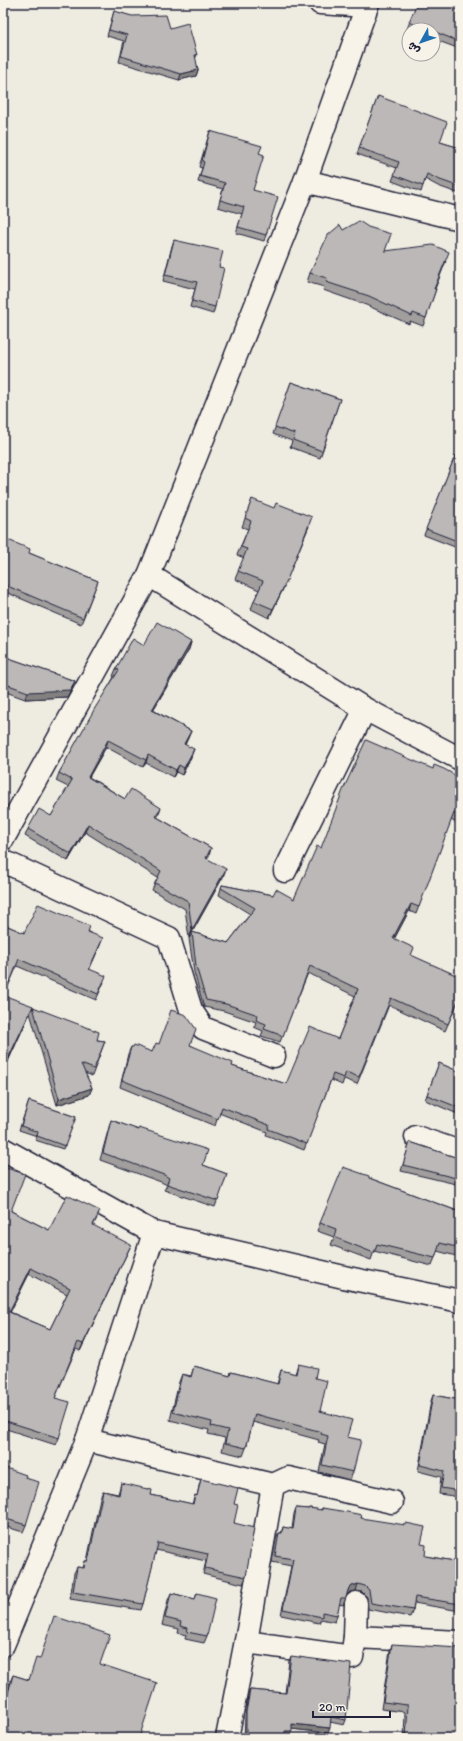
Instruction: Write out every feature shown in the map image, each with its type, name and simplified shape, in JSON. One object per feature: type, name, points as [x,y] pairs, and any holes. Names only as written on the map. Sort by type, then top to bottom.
[{"type":"street","points":[[3,839],[149,575],[305,181],[368,5],[320,3]]},
{"type":"street","points":[[305,181],[460,219]]},
{"type":"street","points":[[149,575],[365,709],[460,759]]},
{"type":"street","points":[[285,871],[365,709]]},
{"type":"street","points":[[3,861],[169,938],[191,1010],[203,1028],[274,1056]]},
{"type":"street","points":[[416,1137],[460,1152]]},
{"type":"street","points":[[3,1148],[154,1233],[348,1278],[460,1300]]},
{"type":"street","points":[[3,1645],[87,1440],[154,1233]]},
{"type":"street","points":[[87,1440],[273,1485],[288,1478],[392,1502]]},
{"type":"street","points":[[227,1738],[246,1642],[273,1485]]},
{"type":"street","points":[[246,1642],[352,1657],[355,1637],[356,1603]]},
{"type":"street","points":[[355,1637],[460,1642]]},
{"type":"building","points":[[417,3],[460,3],[460,42],[441,34],[441,22],[409,22]]},
{"type":"building","points":[[114,11],[132,16],[166,15],[170,28],[188,23],[197,55],[195,55],[198,70],[181,74],[121,56],[127,35],[109,30]]},
{"type":"building","points":[[378,96],[447,122],[440,142],[460,148],[460,187],[427,174],[423,186],[394,175],[399,162],[359,148]]},
{"type":"building","points":[[210,131],[262,146],[259,153],[264,155],[253,190],[278,197],[266,235],[238,227],[244,207],[220,200],[225,183],[200,176],[204,162],[202,161]]},
{"type":"building","points":[[359,221],[368,227],[391,234],[385,251],[433,245],[449,252],[434,289],[436,289],[426,318],[413,313],[412,316],[369,296],[326,282],[327,278],[310,273],[328,235],[340,225],[343,230]]},
{"type":"building","points":[[174,240],[223,251],[219,267],[224,268],[215,307],[192,301],[197,282],[165,275]]},
{"type":"building","points":[[291,382],[340,399],[322,451],[293,440],[295,434],[275,427]]},
{"type":"building","points":[[455,456],[460,458],[460,542],[426,529]]},
{"type":"building","points":[[252,499],[274,508],[276,503],[312,517],[287,580],[273,609],[254,601],[263,581],[238,571],[247,549],[241,547],[251,521],[245,518]]},
{"type":"building","points":[[3,538],[30,549],[29,553],[98,581],[83,618],[5,585],[3,592]]},
{"type":"building","points":[[157,622],[191,642],[152,710],[191,731],[184,744],[194,749],[184,768],[179,765],[176,770],[148,755],[146,760],[108,740],[88,777],[125,799],[131,789],[161,808],[155,816],[211,848],[206,858],[226,869],[192,930],[188,901],[155,883],[161,871],[88,824],[71,854],[28,829],[39,809],[51,816],[72,780],[59,773],[95,708],[119,670],[116,669],[133,638],[144,645]]},
{"type":"building","points":[[3,656],[75,681],[70,690],[28,692],[3,683]]},
{"type":"building","points":[[366,740],[433,769],[434,765],[444,769],[460,778],[460,817],[454,813],[419,907],[411,904],[393,938],[414,948],[411,955],[460,977],[460,996],[448,1024],[391,998],[359,1077],[346,1072],[344,1078],[333,1074],[307,1144],[268,1129],[269,1125],[222,1107],[218,1119],[122,1080],[131,1047],[134,1045],[152,1052],[156,1043],[159,1044],[171,1010],[186,1015],[196,1029],[190,1045],[233,1063],[232,1066],[286,1084],[310,1027],[338,1039],[358,989],[310,966],[283,1036],[264,1029],[266,1024],[256,1020],[258,1015],[226,1004],[206,1000],[196,966],[192,932],[228,943],[255,908],[221,888],[222,885],[273,895],[276,889],[294,899],[317,846],[321,848],[343,790]]},
{"type":"building","points":[[38,904],[90,926],[88,932],[103,938],[89,969],[106,976],[98,994],[19,959],[10,982],[3,980],[3,924],[24,933]]},
{"type":"building","points":[[3,995],[33,1006],[6,1063],[3,1062]]},
{"type":"building","points":[[33,1007],[99,1032],[97,1040],[105,1041],[94,1069],[81,1064],[92,1088],[59,1099]]},
{"type":"building","points":[[439,1063],[460,1072],[460,1108],[427,1095]]},
{"type":"building","points":[[29,1101],[76,1117],[65,1146],[37,1136],[38,1132],[21,1126]]},
{"type":"building","points":[[111,1120],[139,1130],[139,1128],[208,1150],[203,1165],[227,1174],[218,1201],[167,1184],[169,1178],[164,1175],[103,1153]]},
{"type":"building","points":[[410,1142],[460,1158],[460,1179],[403,1165]]},
{"type":"building","points":[[3,1167],[25,1174],[11,1211],[49,1230],[67,1195],[100,1211],[93,1225],[131,1245],[83,1344],[78,1342],[55,1398],[70,1402],[59,1438],[3,1420],[3,1388],[7,1375],[3,1374]],"holes":[[[31,1268],[70,1288],[50,1329],[9,1312]]]},
{"type":"building","points":[[343,1167],[460,1212],[460,1248],[440,1243],[435,1258],[377,1244],[374,1253],[334,1237],[336,1229],[320,1223]]},
{"type":"building","points":[[298,1364],[317,1368],[315,1378],[327,1381],[320,1411],[352,1420],[347,1437],[361,1440],[353,1472],[322,1465],[328,1436],[321,1434],[322,1432],[255,1414],[246,1448],[225,1443],[228,1430],[211,1426],[212,1422],[173,1412],[182,1374],[191,1377],[194,1366],[230,1376],[231,1372],[278,1384],[281,1370],[296,1374]]},
{"type":"building","points":[[433,1395],[460,1400],[460,1491],[441,1488],[444,1471],[420,1465]]},
{"type":"building","points":[[3,1467],[26,1475],[25,1478],[39,1482],[26,1525],[3,1518]]},
{"type":"building","points":[[201,1479],[238,1488],[234,1504],[238,1505],[234,1523],[254,1528],[246,1577],[205,1568],[208,1554],[158,1543],[143,1604],[73,1592],[77,1567],[84,1568],[85,1561],[88,1561],[103,1491],[119,1495],[121,1483],[152,1490],[151,1495],[193,1504],[195,1495],[197,1496]]},
{"type":"building","points":[[296,1508],[322,1510],[322,1508],[362,1515],[361,1518],[405,1525],[406,1523],[425,1527],[421,1544],[426,1545],[425,1556],[460,1562],[460,1604],[415,1597],[413,1610],[371,1603],[369,1590],[365,1586],[358,1584],[352,1586],[348,1590],[346,1598],[341,1598],[337,1615],[322,1612],[322,1617],[283,1609],[293,1559],[275,1556],[279,1533],[282,1533],[283,1527],[293,1529]]},
{"type":"building","points":[[3,1561],[7,1562],[3,1574]]},
{"type":"building","points":[[171,1593],[195,1599],[197,1593],[216,1598],[207,1636],[187,1632],[188,1628],[180,1626],[181,1622],[165,1618]]},
{"type":"building","points":[[54,1616],[110,1635],[100,1664],[157,1683],[139,1738],[3,1738],[3,1711],[13,1675],[29,1680],[36,1658],[40,1659]]},
{"type":"building","points":[[392,1644],[460,1648],[460,1738],[406,1738],[408,1705],[383,1702]]},
{"type":"building","points":[[291,1656],[351,1664],[346,1720],[331,1717],[330,1728],[292,1724],[292,1731],[285,1731],[285,1738],[246,1738],[246,1712],[250,1690],[286,1693]]}]
